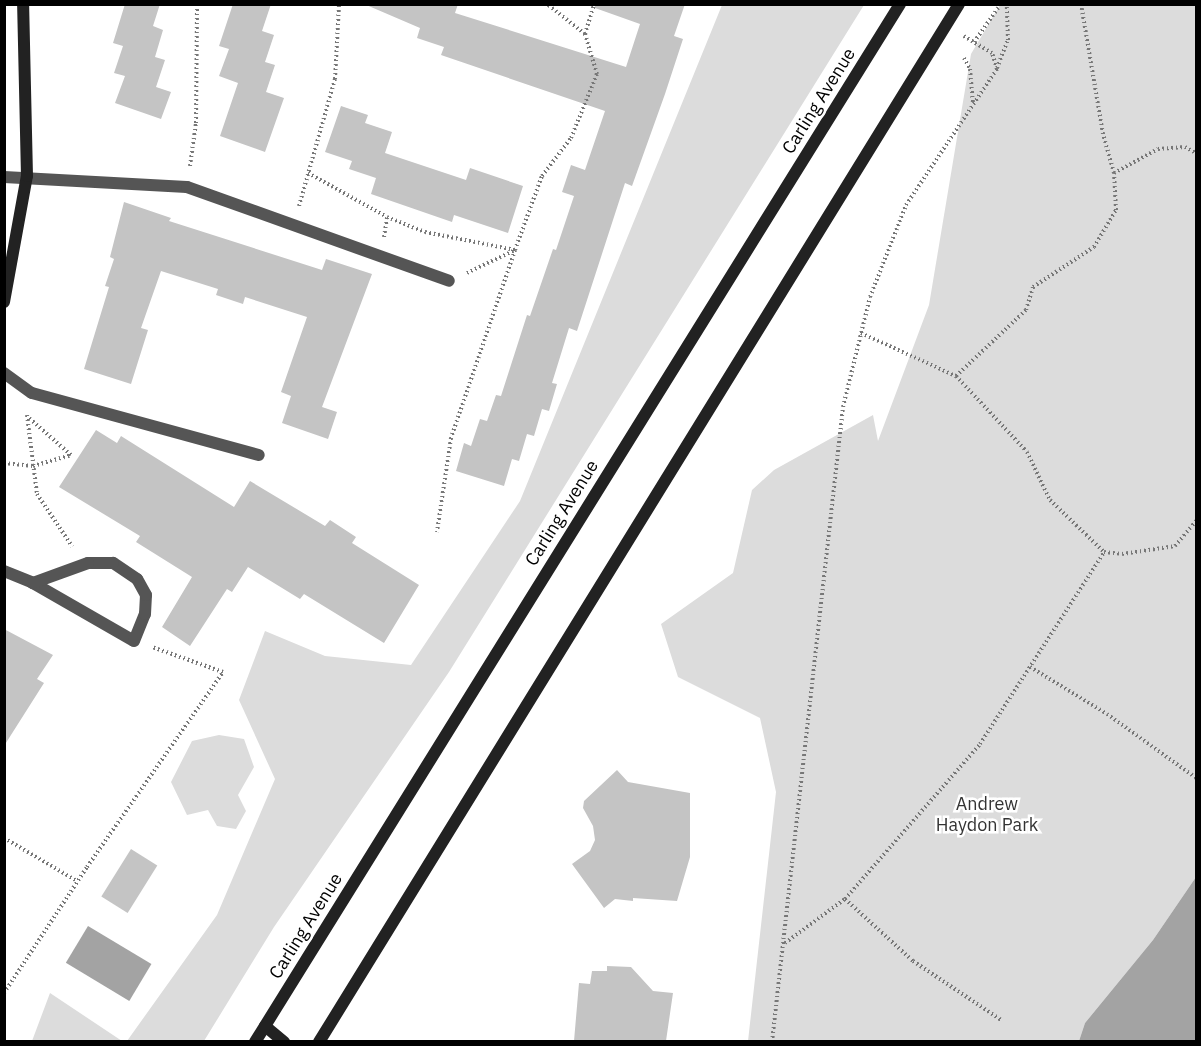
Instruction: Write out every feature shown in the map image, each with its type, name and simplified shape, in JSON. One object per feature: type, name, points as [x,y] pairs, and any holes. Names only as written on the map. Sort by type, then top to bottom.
[{"type":"main road","points":[[4,302],[27,176],[23,4]]},
{"type":"main road","name":"Carling Avenue","points":[[255,1041],[900,4]]},
{"type":"main road","points":[[319,1041],[959,4]]},
{"type":"main road","points":[[265,1026],[285,1041]]},
{"type":"lane","points":[[4,177],[27,176],[188,187],[449,281]]},
{"type":"lane","points":[[10,377],[32,393],[259,455]]},
{"type":"lane","points":[[4,571],[33,583],[134,641],[145,614],[146,595],[137,579],[113,563],[88,563],[33,583]]},
{"type":"path","points":[[188,187],[196,123],[197,4]]},
{"type":"path","points":[[547,4],[585,34]]},
{"type":"path","points":[[437,532],[451,438],[515,250],[542,176],[571,138],[597,74],[585,34],[594,4]]},
{"type":"path","points":[[997,69],[996,57],[974,42],[1001,4]]},
{"type":"path","points":[[772,1041],[785,943],[843,407],[870,297],[906,206],[997,69],[1008,40],[1007,4]]},
{"type":"path","points":[[956,376],[1026,310],[1034,286],[1094,247],[1116,210],[1114,173],[1103,134],[1081,4]]},
{"type":"path","points":[[294,225],[335,80],[337,5]]},
{"type":"path","points":[[964,58],[970,69],[973,104]]},
{"type":"path","points":[[1114,173],[1158,149],[1185,147],[1197,153]]},
{"type":"path","points":[[308,173],[387,217],[425,232],[515,250]]},
{"type":"path","points":[[449,281],[515,250]]},
{"type":"path","points":[[861,333],[956,376],[1027,452],[1050,500],[1104,552],[1122,554],[1175,546],[1197,521]]},
{"type":"path","points":[[10,377],[28,418],[37,494],[70,545],[88,563]]},
{"type":"path","points":[[4,463],[33,466],[71,455],[28,418]]},
{"type":"path","points":[[785,943],[845,899],[980,744],[1104,552]]},
{"type":"path","points":[[4,993],[77,881],[223,672],[134,641]]},
{"type":"path","points":[[1030,667],[1107,714],[1197,778]]},
{"type":"path","points":[[4,838],[77,881]]},
{"type":"path","points":[[845,899],[914,961],[1001,1020]]},
{"type":"green space","points":[[722,5],[864,5],[449,672],[274,927],[204,1041],[127,1041],[217,915],[275,779],[239,700],[265,631],[325,656],[411,665],[520,501]]},
{"type":"green space","name":"Andrew Haydon Park","points":[[1000,5],[1196,5],[1196,877],[1153,940],[1085,1023],[1079,1041],[748,1041],[776,792],[760,718],[678,677],[661,624],[733,573],[752,490],[774,470],[873,415],[878,441],[929,305],[971,54]]},
{"type":"green space","points":[[219,735],[244,739],[254,767],[238,795],[246,811],[236,829],[217,826],[208,810],[187,815],[171,782],[192,741]]},
{"type":"green space","points":[[50,993],[122,1041],[32,1041]]},
{"type":"shaded area","points":[[1196,877],[1196,1041],[1079,1041],[1085,1023],[1153,940]]},
{"type":"shaded area","points":[[88,926],[151,964],[129,1001],[66,963]]},
{"type":"building","points":[[125,4],[160,4],[153,26],[163,30],[155,57],[165,60],[156,87],[171,92],[161,119],[115,103],[125,76],[114,73],[123,46],[113,43]]},
{"type":"building","points":[[233,4],[271,4],[262,31],[274,35],[265,62],[275,65],[266,92],[284,98],[265,152],[220,136],[238,83],[219,76],[229,49],[219,46]]},
{"type":"building","points":[[364,4],[458,4],[455,13],[626,67],[640,24],[595,8],[595,4],[685,4],[674,36],[683,39],[665,94],[632,186],[625,183],[577,331],[569,328],[552,383],[557,384],[549,411],[542,409],[534,436],[527,434],[519,461],[512,459],[504,486],[456,471],[464,443],[471,446],[480,419],[487,421],[496,395],[501,396],[527,315],[530,316],[574,196],[562,192],[571,165],[585,170],[605,111],[441,55],[444,47],[417,38],[420,28]]},
{"type":"building","points":[[341,106],[368,115],[365,123],[392,132],[385,153],[466,180],[470,168],[523,186],[508,233],[454,215],[452,222],[371,194],[376,178],[349,169],[352,161],[325,152]]},
{"type":"building","points":[[124,202],[171,218],[169,221],[322,270],[326,259],[372,274],[322,407],[337,412],[328,439],[282,423],[291,396],[281,392],[307,317],[245,297],[243,304],[216,295],[218,289],[161,271],[141,328],[148,330],[131,384],[84,369],[109,287],[105,286],[114,259],[110,257]]},
{"type":"building","points":[[96,430],[117,443],[121,436],[234,507],[250,481],[325,526],[330,520],[356,537],[352,543],[419,585],[384,643],[304,594],[300,599],[248,567],[232,592],[227,589],[190,646],[162,627],[192,577],[136,542],[140,536],[59,487]]},
{"type":"building","points":[[4,629],[53,655],[37,679],[44,683],[4,746]]},
{"type":"building","points":[[617,770],[628,782],[690,793],[690,857],[677,901],[615,899],[604,908],[572,864],[590,851],[595,840],[593,826],[583,808],[584,801]]},
{"type":"building","points":[[131,849],[157,865],[128,913],[101,896]]},
{"type":"building","points":[[607,966],[631,967],[653,991],[673,993],[666,1041],[574,1041],[579,983],[590,984],[592,971],[607,971]]}]
